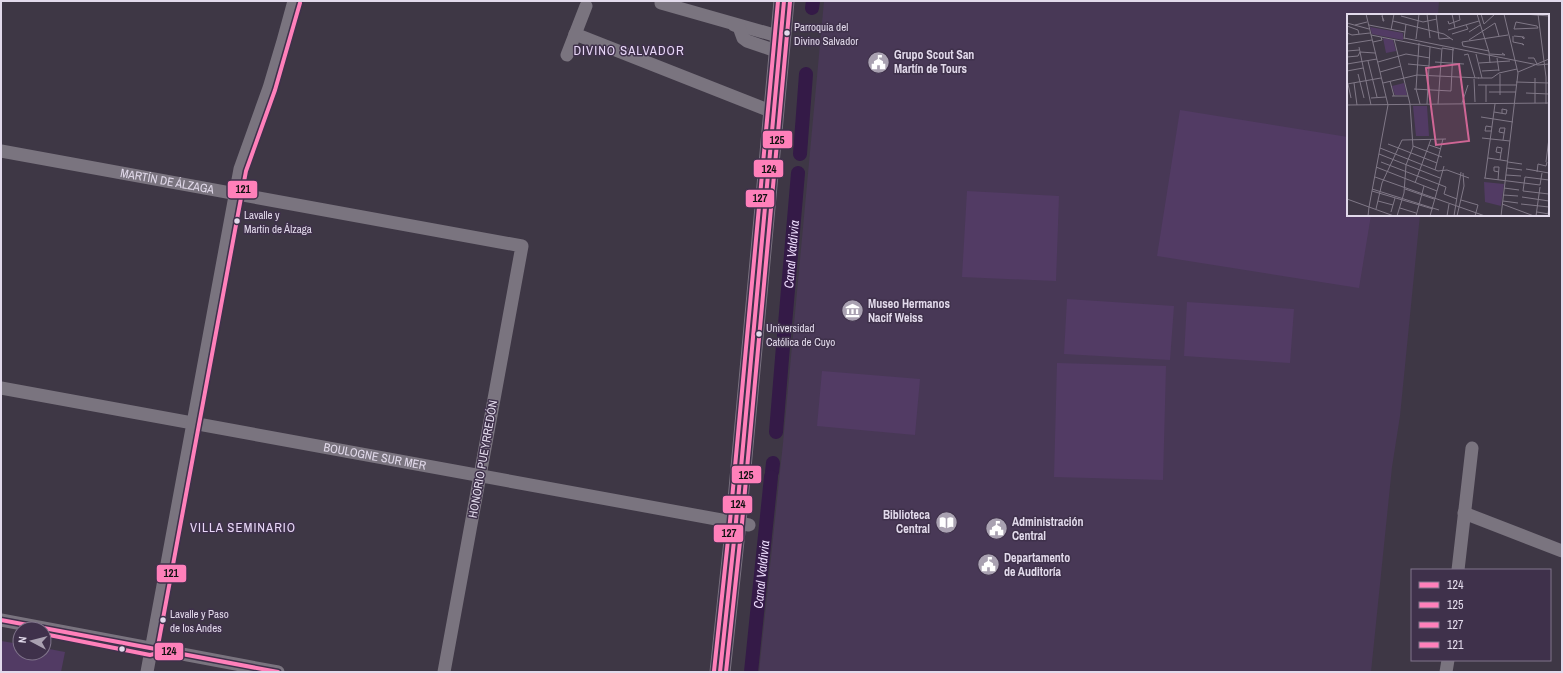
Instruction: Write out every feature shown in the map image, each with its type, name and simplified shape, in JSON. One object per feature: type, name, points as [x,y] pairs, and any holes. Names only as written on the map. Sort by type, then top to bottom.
[{"type":"main road","points":[[732,672],[773,112],[784,1]]},
{"type":"main road","points":[[720,672],[742,524],[797,1]]},
{"type":"street","points":[[147,672],[240,169],[273,74],[294,1]]},
{"type":"street","points":[[661,1],[660,3],[734,25],[780,45]]},
{"type":"street","points":[[567,54],[586,6]]},
{"type":"street","points":[[575,34],[773,112]]},
{"type":"street","name":"MARTÍN DE ÁLZAGA","points":[[1,151],[522,246]]},
{"type":"street","name":"HONORIO PUEYRREDÓN","points":[[444,672],[522,246]]},
{"type":"street","name":"BOULOGNE SUR MER","points":[[1,388],[742,524]]},
{"type":"street","points":[[1458,569],[1472,448]]},
{"type":"street","points":[[1464,513],[1562,551]]},
{"type":"street","points":[[1,620],[278,672]]},
{"type":"street","points":[[1446,672],[1448,661]]},
{"type":"shaded area","name":"Universidad Católica de Cuyo","points":[[824,1],[1439,1],[1438,14],[1347,14],[1347,216],[1420,216],[1400,416],[1392,467],[1371,672],[759,672],[783,443]]},
{"type":"shaded area","points":[[1180,110],[1347,137],[1347,216],[1371,216],[1359,288],[1157,256]]},
{"type":"shaded area","points":[[967,191],[1059,196],[1056,281],[962,277]]},
{"type":"shaded area","points":[[1067,299],[1174,306],[1170,360],[1064,354]]},
{"type":"shaded area","points":[[1187,302],[1294,309],[1290,363],[1184,356]]},
{"type":"shaded area","points":[[1057,363],[1166,366],[1163,480],[1054,477]]},
{"type":"shaded area","points":[[822,371],[920,379],[915,435],[817,426]]},
{"type":"shaded area","points":[[1,641],[12,643],[12,661],[52,661],[52,650],[65,652],[61,672],[1,672]]},
{"type":"waterway","name":"Canal Valdivia","points":[[812,8],[813,1]]},
{"type":"waterway","name":"Canal Valdivia","points":[[800,154],[806,74]]},
{"type":"waterway","name":"Canal Valdivia","points":[[784,336],[798,173]]},
{"type":"waterway","name":"Canal Valdivia","points":[[776,432],[783,346]]},
{"type":"waterway","name":"Canal Valdivia","points":[[772,472],[773,463]]},
{"type":"waterway","name":"Canal Valdivia","points":[[751,672],[771,477]]},
{"type":"transit line","name":"127","points":[[714,671],[730,521],[778,1]]},
{"type":"transit line","name":"124","points":[[720,672],[736,522],[784,1]]},
{"type":"transit line","name":"125","points":[[726,672],[742,523],[790,2]]},
{"type":"transit line","name":"121","points":[[52,636],[150,655],[157,651],[246,171],[275,90],[300,3]]},
{"type":"transit line","name":"124","points":[[1,620],[278,672]]},
{"type":"place","name":"Parroquia del Divino Salvador","points":[[787,33]]},
{"type":"place","name":"Grupo Scout San Martín de Tours","points":[[879,62]]},
{"type":"place","name":"Lavalle y Martín de Álzaga","points":[[237,221]]},
{"type":"place","name":"Museo Hermanos Nacif Weiss","points":[[852,311]]},
{"type":"place","name":"Universidad Católica de Cuyo","points":[[759,334]]},
{"type":"place","name":"Biblioteca Central","points":[[946,522]]},
{"type":"place","name":"Administración Central","points":[[996,529]]},
{"type":"place","name":"Departamento de Auditoría","points":[[988,565]]},
{"type":"place","name":"Lavalle y Paso de los Andes","points":[[163,620]]},
{"type":"district","name":"DIVINO SALVADOR","points":[[629,50]]},
{"type":"district","name":"VILLA SEMINARIO","points":[[243,527]]}]
